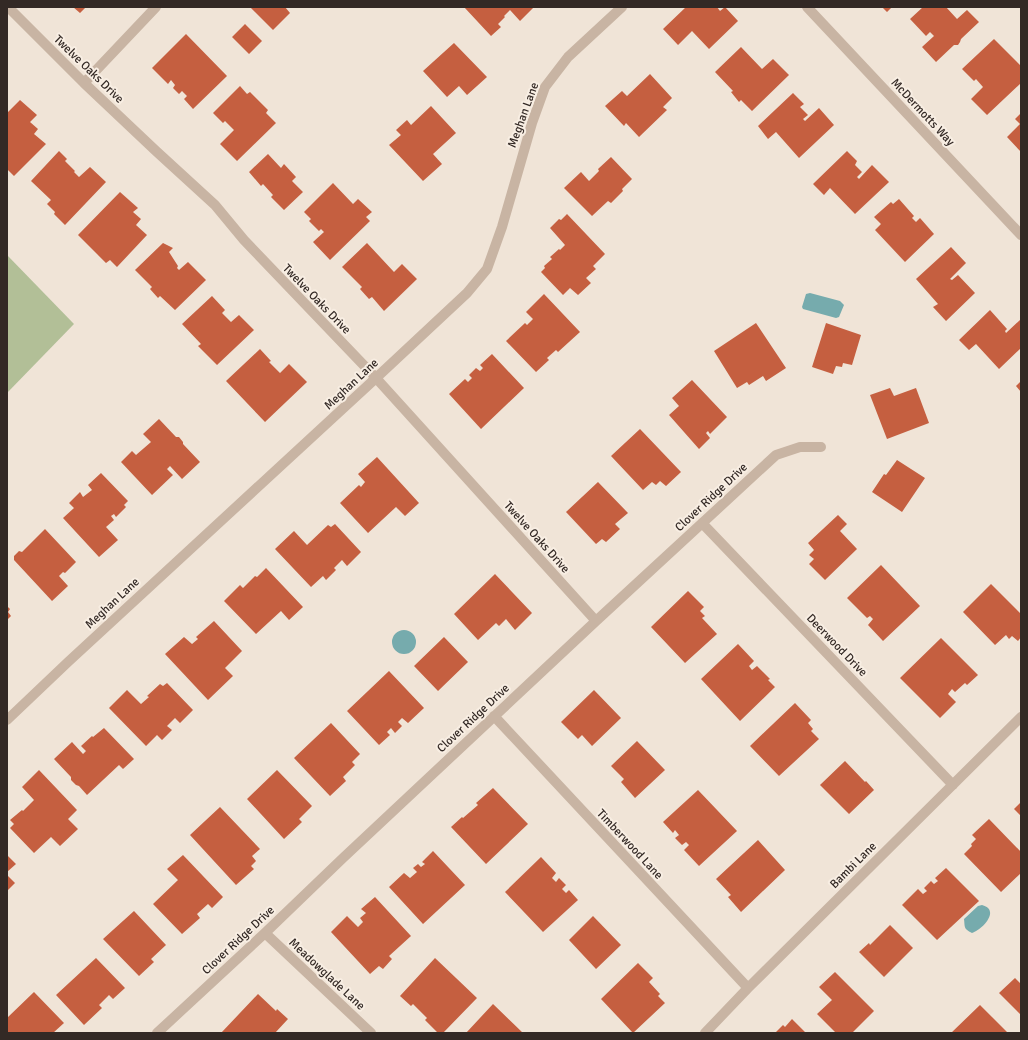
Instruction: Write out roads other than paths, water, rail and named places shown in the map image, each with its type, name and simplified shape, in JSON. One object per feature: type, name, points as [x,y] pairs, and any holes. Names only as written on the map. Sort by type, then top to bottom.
[{"type":"street","name":"Twelve Oaks Drive","points":[[8,7],[84,83],[215,205],[244,240],[376,378],[596,621]]},
{"type":"street","points":[[84,83],[156,7]]},
{"type":"street","name":"Meghan Lane","points":[[7,720],[466,293],[486,269],[502,227],[532,123],[545,87],[568,57],[622,7]]},
{"type":"street","name":"McDermotts Way","points":[[807,7],[1021,235]]},
{"type":"street","name":"Clover Ridge Drive","points":[[156,1033],[265,933],[494,716],[776,455],[800,447],[821,447]]},
{"type":"street","name":"Deerwood Drive","points":[[702,524],[953,784]]},
{"type":"street","name":"Timberwood Lane","points":[[494,716],[748,988]]},
{"type":"street","name":"Bambi Lane","points":[[705,1033],[748,988],[1021,717]]},
{"type":"street","name":"Meadowglade Lane","points":[[265,933],[371,1033]]},
{"type":"water","points":[[810,293],[840,301],[844,305],[839,317],[836,318],[803,309],[802,307],[806,294]]},
{"type":"water","points":[[404,630],[413,633],[416,642],[413,651],[404,654],[395,651],[392,642],[395,633]]},
{"type":"water","points":[[982,905],[990,911],[988,920],[976,931],[972,933],[969,932],[966,929],[964,919],[978,906]]}]
